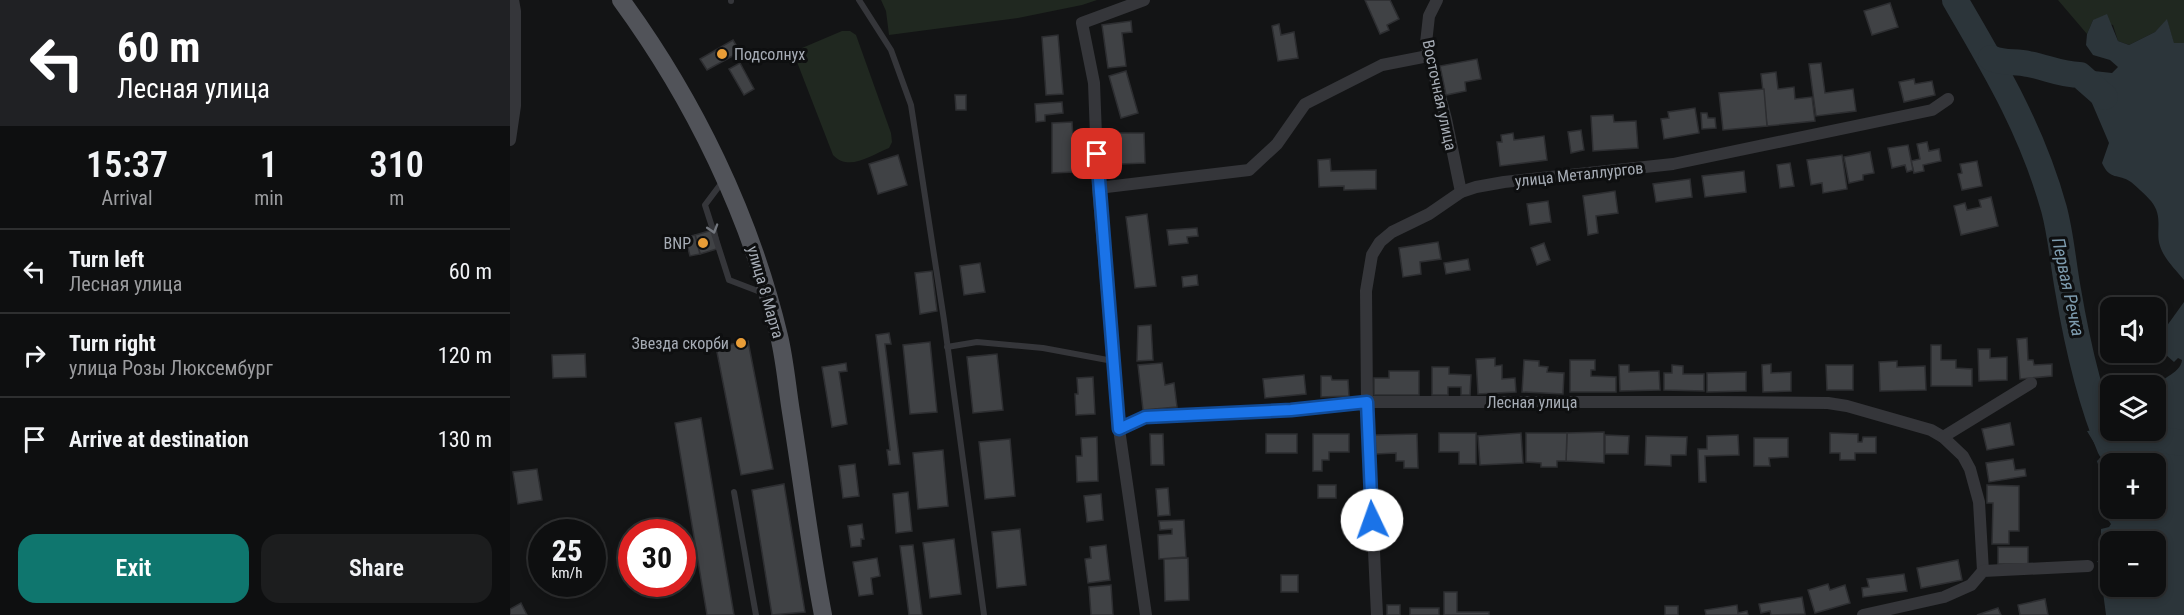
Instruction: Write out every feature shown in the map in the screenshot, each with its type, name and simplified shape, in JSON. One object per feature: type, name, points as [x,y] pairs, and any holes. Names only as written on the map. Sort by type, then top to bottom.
[{"type":"main road","name":"улица 8 Марта","points":[[621,0],[652,43],[693,112],[725,178],[754,248],[780,337],[824,615]]},
{"type":"street","points":[[510,140],[515,106],[513,0]]},
{"type":"street","points":[[1144,0],[1082,23],[1094,82],[1098,188],[1119,429],[1146,615]]},
{"type":"street","name":"Восточная улица","points":[[1435,1],[1426,30],[1428,56],[1446,119],[1461,192]]},
{"type":"street","points":[[1098,188],[1249,170],[1277,144],[1305,104],[1382,65],[1428,56]]},
{"type":"street","name":"улица Металлургов","points":[[1377,615],[1367,402],[1366,291],[1372,255],[1380,242],[1392,232],[1429,214],[1461,192],[1476,187],[1673,164],[1932,110],[1948,99]]},
{"type":"street","points":[[1943,437],[2031,383]]},
{"type":"street","name":"Лесная улица","points":[[1119,429],[1145,417],[1291,410],[1367,402],[1828,403],[1847,406],[1931,430],[1943,437],[1963,456],[1975,484],[1981,520],[1983,572]]},
{"type":"street","points":[[1863,615],[1959,592],[1978,579],[1983,572],[2088,566]]},
{"type":"lane","points":[[859,0],[891,50],[911,105],[984,615]]},
{"type":"lane","points":[[725,178],[705,205],[729,280],[767,295]]},
{"type":"lane","points":[[947,347],[977,342],[1043,348],[1113,361]]},
{"type":"lane","points":[[734,492],[756,615]]},
{"type":"shaded area","points":[[881,0],[1097,0],[1018,18],[889,35],[886,11]]},
{"type":"shaded area","points":[[2058,0],[2184,0],[2184,43],[2174,44],[2167,20],[2155,32],[2129,45],[2118,41],[2113,25],[2093,20],[2087,34]]},
{"type":"shaded area","points":[[2107,14],[2118,41],[2129,45],[2155,32],[2167,19],[2174,43],[2184,43],[2184,280],[2162,251],[2157,213],[2151,201],[2131,182],[2111,175],[2102,163],[2109,143],[2080,75],[2094,71],[2112,73],[2118,67],[2110,60],[2093,55],[2086,45],[2087,34],[2093,20]]},
{"type":"shaded area","points":[[842,31],[850,31],[856,35],[891,133],[892,142],[889,148],[853,162],[839,160],[833,155],[797,62],[802,48]]},
{"type":"shaded area","points":[[2184,302],[2184,615],[2106,615],[2104,597],[2166,597],[2166,531],[2101,531],[2101,529],[2111,524],[2108,519],[2166,519],[2166,453],[2100,453],[2087,431],[2100,429],[2100,441],[2166,441],[2166,378],[2177,370],[2182,360],[2178,358],[2174,362],[2166,355],[2166,327]]},
{"type":"building","points":[[1365,0],[1390,0],[1399,19],[1387,25],[1389,30],[1380,34]]},
{"type":"building","points":[[1890,3],[1898,27],[1872,35],[1864,11]]},
{"type":"building","points":[[1131,21],[1132,32],[1122,33],[1126,66],[1108,68],[1102,25]]},
{"type":"building","points":[[1279,24],[1281,35],[1294,32],[1298,58],[1278,61],[1272,26]]},
{"type":"building","points":[[1058,35],[1063,94],[1046,95],[1042,37]]},
{"type":"building","points":[[733,40],[740,52],[707,70],[700,59]]},
{"type":"building","points":[[1477,59],[1481,79],[1465,82],[1466,91],[1446,95],[1440,66]]},
{"type":"building","points":[[740,63],[754,89],[744,95],[729,69]]},
{"type":"building","points":[[1821,63],[1825,93],[1853,89],[1856,111],[1816,116],[1809,64]]},
{"type":"building","points":[[1126,71],[1138,113],[1121,118],[1109,76]]},
{"type":"building","points":[[1776,72],[1778,89],[1794,87],[1795,99],[1812,97],[1815,121],[1767,126],[1761,74]]},
{"type":"building","points":[[1914,79],[1915,84],[1932,81],[1935,95],[1904,102],[1899,82]]},
{"type":"building","points":[[1764,89],[1767,126],[1723,130],[1719,93]]},
{"type":"building","points":[[955,95],[966,95],[966,110],[956,110]]},
{"type":"building","points":[[1062,102],[1063,113],[1045,115],[1045,121],[1036,122],[1035,104]]},
{"type":"building","points":[[1695,108],[1699,133],[1664,139],[1661,119],[1669,118],[1668,112]]},
{"type":"building","points":[[1701,113],[1707,113],[1708,118],[1715,118],[1716,128],[1702,129]]},
{"type":"building","points":[[1613,115],[1614,122],[1636,121],[1638,148],[1593,151],[1591,116]]},
{"type":"building","points":[[1072,122],[1075,172],[1052,173],[1052,123]]},
{"type":"building","points":[[1581,130],[1584,150],[1571,153],[1568,132]]},
{"type":"building","points":[[1119,133],[1144,133],[1145,163],[1120,164]]},
{"type":"building","points":[[1513,133],[1514,140],[1544,136],[1547,160],[1500,166],[1497,142],[1502,142],[1501,135]]},
{"type":"building","points":[[1927,142],[1929,151],[1939,149],[1941,161],[1923,165],[1924,171],[1914,173],[1911,161],[1920,159],[1917,144]]},
{"type":"building","points":[[1908,145],[1913,170],[1907,172],[1905,165],[1892,168],[1888,148]]},
{"type":"building","points":[[1870,152],[1874,173],[1863,175],[1863,180],[1849,183],[1844,157]]},
{"type":"building","points":[[898,155],[907,185],[878,194],[869,164]]},
{"type":"building","points":[[1842,155],[1847,189],[1823,193],[1822,183],[1811,185],[1807,160]]},
{"type":"building","points":[[1330,159],[1331,171],[1376,170],[1376,189],[1344,190],[1344,186],[1319,187],[1318,160]]},
{"type":"building","points":[[1977,161],[1982,186],[1962,190],[1958,174],[1962,173],[1960,164]]},
{"type":"building","points":[[1790,163],[1794,186],[1780,188],[1777,165]]},
{"type":"building","points":[[1744,171],[1746,192],[1705,197],[1702,176]]},
{"type":"building","points":[[1690,179],[1692,197],[1656,202],[1653,184]]},
{"type":"building","points":[[1615,191],[1618,213],[1596,216],[1598,233],[1588,235],[1583,196]]},
{"type":"building","points":[[1991,197],[1998,226],[1961,235],[1954,206],[1965,203],[1967,210],[1981,207],[1979,200]]},
{"type":"building","points":[[1548,201],[1551,222],[1530,225],[1527,204]]},
{"type":"building","points":[[1147,214],[1156,286],[1135,288],[1126,217]]},
{"type":"building","points":[[1197,228],[1198,236],[1187,237],[1188,243],[1169,245],[1167,230]]},
{"type":"building","points":[[716,229],[720,248],[700,254],[695,235]]},
{"type":"building","points":[[695,235],[700,254],[690,256],[685,237]]},
{"type":"building","points":[[1438,242],[1441,259],[1420,262],[1421,274],[1403,277],[1399,248]]},
{"type":"building","points":[[1544,243],[1550,260],[1537,265],[1531,248]]},
{"type":"building","points":[[1468,259],[1470,270],[1446,274],[1444,263]]},
{"type":"building","points":[[980,263],[985,292],[964,295],[960,266]]},
{"type":"building","points":[[932,271],[937,311],[920,314],[915,273]]},
{"type":"building","points":[[1197,275],[1198,285],[1183,287],[1182,277]]},
{"type":"building","points":[[1151,325],[1153,360],[1137,361],[1138,326]]},
{"type":"building","points":[[889,333],[891,344],[885,344],[900,464],[889,465],[887,450],[890,450],[876,335]]},
{"type":"building","points":[[2027,338],[2028,360],[2033,360],[2034,365],[2052,364],[2052,376],[2020,379],[2017,339]]},
{"type":"building","points":[[748,341],[773,469],[741,475],[716,347]]},
{"type":"building","points":[[930,342],[937,412],[910,414],[903,345]]},
{"type":"building","points":[[1931,345],[1941,345],[1941,360],[1956,360],[1956,368],[1972,369],[1972,386],[1931,386]]},
{"type":"building","points":[[1978,349],[1990,349],[1990,358],[2007,357],[2007,380],[1979,381]]},
{"type":"building","points":[[585,354],[586,377],[553,378],[552,355]]},
{"type":"building","points":[[997,354],[1003,410],[973,413],[967,357]]},
{"type":"building","points":[[1495,358],[1495,366],[1502,365],[1502,379],[1515,378],[1516,392],[1478,394],[1476,359]]},
{"type":"building","points":[[1524,360],[1539,361],[1539,366],[1548,367],[1547,372],[1564,373],[1563,394],[1522,392]]},
{"type":"building","points":[[1570,360],[1595,360],[1595,370],[1591,370],[1591,376],[1616,377],[1616,392],[1570,392]]},
{"type":"building","points":[[1897,361],[1897,367],[1925,366],[1926,390],[1880,391],[1879,362]]},
{"type":"building","points":[[846,363],[847,371],[839,372],[847,424],[832,427],[822,367]]},
{"type":"building","points":[[1162,363],[1165,385],[1174,383],[1177,407],[1143,410],[1138,365]]},
{"type":"building","points":[[1771,364],[1771,373],[1791,372],[1791,391],[1763,392],[1762,365]]},
{"type":"building","points":[[1619,365],[1629,365],[1629,372],[1659,371],[1660,390],[1620,391]]},
{"type":"building","points":[[1672,365],[1683,366],[1683,374],[1704,374],[1704,391],[1664,390],[1664,373],[1672,373]]},
{"type":"building","points":[[1826,365],[1853,365],[1853,390],[1827,390]]},
{"type":"building","points":[[1432,367],[1449,367],[1449,374],[1471,375],[1470,395],[1461,395],[1461,387],[1448,387],[1448,395],[1432,395]]},
{"type":"building","points":[[1389,371],[1419,371],[1419,395],[1374,395],[1374,378],[1389,378]]},
{"type":"building","points":[[1746,372],[1746,391],[1707,392],[1707,373]]},
{"type":"building","points":[[1304,375],[1306,394],[1265,398],[1263,379]]},
{"type":"building","points":[[1321,376],[1331,376],[1332,380],[1348,380],[1349,396],[1321,397]]},
{"type":"building","points":[[1093,377],[1095,414],[1076,415],[1077,378]]},
{"type":"building","points":[[701,418],[734,615],[707,615],[696,549],[696,519],[691,519],[675,423]]},
{"type":"building","points":[[2010,423],[2014,445],[1987,450],[1982,429]]},
{"type":"building","points":[[1604,432],[1604,463],[1566,461],[1567,433]]},
{"type":"building","points":[[1439,433],[1476,433],[1476,464],[1459,464],[1459,452],[1439,452]]},
{"type":"building","points":[[1521,433],[1523,463],[1480,465],[1478,436]]},
{"type":"building","points":[[1526,433],[1567,433],[1566,461],[1557,461],[1557,467],[1541,467],[1541,463],[1526,462]]},
{"type":"building","points":[[1830,433],[1858,434],[1858,442],[1862,442],[1863,437],[1876,437],[1876,453],[1855,453],[1855,460],[1840,460],[1840,453],[1830,453]]},
{"type":"building","points":[[1150,434],[1163,434],[1164,465],[1151,465]]},
{"type":"building","points":[[1266,434],[1297,434],[1297,453],[1266,453]]},
{"type":"building","points":[[1313,434],[1349,434],[1349,452],[1329,452],[1329,460],[1322,460],[1322,471],[1313,471]]},
{"type":"building","points":[[1417,434],[1418,468],[1404,468],[1404,461],[1396,461],[1396,453],[1376,454],[1375,435]]},
{"type":"building","points":[[1605,435],[1629,436],[1628,454],[1605,454]]},
{"type":"building","points":[[1738,435],[1739,455],[1705,456],[1706,482],[1699,482],[1698,449],[1707,449],[1707,436]]},
{"type":"building","points":[[1646,436],[1687,437],[1686,455],[1671,455],[1671,466],[1645,465]]},
{"type":"building","points":[[1097,437],[1098,481],[1077,482],[1076,456],[1082,456],[1081,438]]},
{"type":"building","points":[[1754,438],[1788,438],[1788,457],[1769,458],[1770,466],[1754,466]]},
{"type":"building","points":[[1010,439],[1015,496],[985,499],[979,442]]},
{"type":"building","points":[[943,450],[948,506],[918,509],[913,453]]},
{"type":"building","points":[[2013,459],[2015,470],[2025,469],[2026,476],[1989,482],[1986,463]]},
{"type":"building","points":[[855,464],[859,496],[843,498],[839,466]]},
{"type":"building","points":[[537,469],[542,500],[518,504],[513,472]]},
{"type":"building","points":[[784,484],[805,612],[772,615],[752,490]]},
{"type":"building","points":[[1318,485],[1336,485],[1336,498],[1318,498]]},
{"type":"building","points":[[1987,485],[2019,486],[2019,531],[2009,531],[2009,544],[1992,544],[1993,503],[1987,503]]},
{"type":"building","points":[[1168,488],[1170,515],[1158,516],[1156,489]]},
{"type":"building","points":[[908,492],[912,531],[896,533],[893,494]]},
{"type":"building","points":[[1101,494],[1103,520],[1087,522],[1084,496]]},
{"type":"building","points":[[1184,520],[1186,557],[1159,559],[1158,535],[1172,534],[1172,529],[1160,530],[1159,521]]},
{"type":"building","points":[[862,524],[864,539],[861,539],[861,546],[851,547],[848,526]]},
{"type":"building","points":[[1020,529],[1026,585],[997,588],[992,532]]},
{"type":"building","points":[[954,539],[961,594],[930,598],[923,543]]},
{"type":"building","points":[[913,545],[922,615],[909,615],[900,546]]},
{"type":"building","points":[[1106,545],[1110,580],[1088,583],[1085,559],[1091,558],[1090,547]]},
{"type":"building","points":[[1998,547],[2028,547],[2028,564],[1998,564]]},
{"type":"building","points":[[877,558],[880,576],[871,578],[873,594],[859,596],[853,562]]},
{"type":"building","points":[[1188,558],[1189,600],[1165,601],[1164,559]]},
{"type":"building","points":[[1958,560],[1962,580],[1921,588],[1917,568]]},
{"type":"building","points":[[1904,574],[1907,591],[1863,597],[1862,588],[1869,587],[1867,579]]},
{"type":"building","points":[[1281,575],[1298,575],[1298,592],[1281,592]]},
{"type":"building","points":[[1828,584],[1830,590],[1845,585],[1850,603],[1815,613],[1808,590]]},
{"type":"building","points":[[1111,585],[1113,615],[1091,615],[1089,587]]},
{"type":"building","points":[[1444,592],[1457,592],[1457,612],[1489,612],[1489,615],[1444,615]]},
{"type":"building","points":[[1802,597],[1805,614],[1771,615],[1770,611],[1761,613],[1759,604]]},
{"type":"building","points":[[2045,599],[2048,615],[2020,615],[2018,605]]},
{"type":"building","points":[[521,603],[527,615],[510,615],[510,609]]},
{"type":"building","points":[[1387,605],[1400,605],[1400,615],[1387,615]]},
{"type":"building","points":[[1737,605],[1738,613],[1747,611],[1748,615],[1706,615],[1705,610]]},
{"type":"building","points":[[1665,606],[1678,606],[1678,615],[1665,615]]},
{"type":"building","points":[[1410,608],[1439,608],[1439,615],[1410,615]]},
{"type":"building","points":[[1998,608],[2001,615],[1977,615]]},
{"type":"waterway","name":"Первая Речка","points":[[1955,0],[2012,101],[2045,180],[2054,209],[2084,370],[2110,448],[2133,449],[2161,440],[2184,443]]},
{"type":"waterway","name":"Первая Речка","points":[[1991,58],[2080,75],[2105,97]]},
{"type":"place","name":"Подсолнух","points":[[722,54]]},
{"type":"place","name":"BNP","points":[[703,243]]},
{"type":"place","name":"Звезда скорби","points":[[741,343]]},
{"type":"route","points":[[1097,154],[1119,429],[1145,417],[1291,410],[1367,402],[1372,520]]}]
